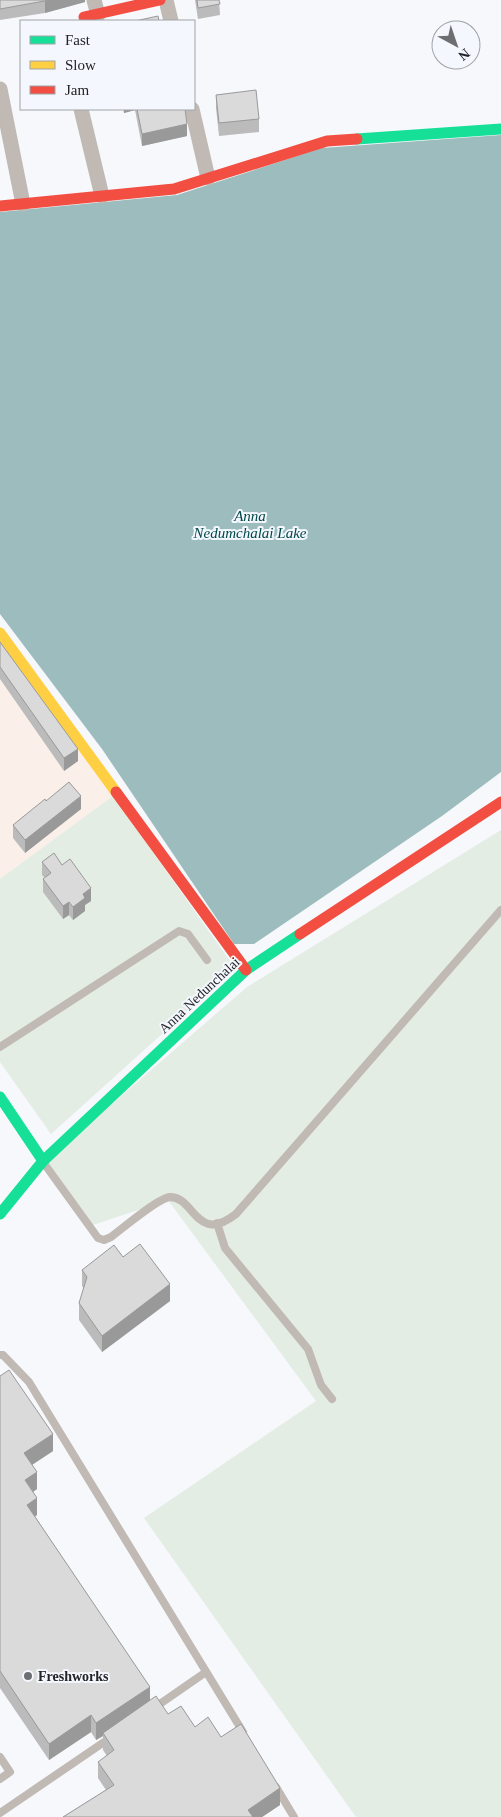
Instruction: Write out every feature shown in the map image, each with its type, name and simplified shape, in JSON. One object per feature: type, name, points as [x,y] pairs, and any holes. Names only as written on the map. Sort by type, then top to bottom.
[{"type":"street","points":[[92,11],[160,0]]},
{"type":"street","points":[[166,0],[172,20]]},
{"type":"street","points":[[0,89],[23,204]]},
{"type":"street","points":[[81,110],[102,196]]},
{"type":"street","points":[[192,110],[208,178]]},
{"type":"street","points":[[0,206],[174,189],[327,141],[501,128]]},
{"type":"street","points":[[0,633],[246,970]]},
{"type":"street","name":"Anna Nedunchalai","points":[[0,1214],[43,1162],[246,970],[501,802]]},
{"type":"street","points":[[0,1097],[43,1162]]},
{"type":"lane","points":[[43,1162],[98,1238],[104,1240],[111,1237],[159,1201],[171,1197],[181,1201],[202,1222],[217,1223],[228,1220],[236,1214],[501,910]]},
{"type":"lane","points":[[0,1047],[179,931],[188,934],[207,960]]},
{"type":"lane","points":[[217,1223],[226,1248],[308,1349],[321,1384],[332,1399]]},
{"type":"lane","points":[[0,1355],[3,1355],[29,1382],[249,1742]]},
{"type":"lane","points":[[149,1712],[206,1672]]},
{"type":"lane","points":[[0,1813],[116,1734]]},
{"type":"lane","points":[[0,1757],[10,1772],[0,1780]]},
{"type":"lane","points":[[274,1784],[294,1817]]},
{"type":"shaded area","points":[[0,643],[113,796],[0,879]]},
{"type":"shaded area","points":[[113,796],[235,968],[51,1134],[0,1062],[0,879]]},
{"type":"shaded area","points":[[501,830],[501,1817],[356,1817],[144,1518],[316,1401],[168,1200],[90,1226],[46,1161],[247,987]]},
{"type":"water","name":"Anna Nedumchalai Lake","points":[[501,135],[501,772],[442,816],[254,944],[234,944],[102,749],[0,614],[0,212],[177,195],[322,148]]},
{"type":"building","points":[[0,0],[50,0],[0,9]]},
{"type":"building","points":[[197,0],[219,0],[220,4],[198,8]]},
{"type":"building","points":[[158,16],[159,20],[140,20]]},
{"type":"building","points":[[256,90],[259,119],[219,123],[216,95]]},
{"type":"building","points":[[137,110],[185,110],[187,124],[142,134]]},
{"type":"building","points":[[0,642],[78,749],[64,758],[0,667]]},
{"type":"building","points":[[69,782],[81,796],[25,840],[13,825]]},
{"type":"building","points":[[54,853],[62,865],[70,859],[91,888],[83,894],[85,898],[73,907],[69,902],[63,906],[43,879],[51,873],[42,862]]},
{"type":"building","points":[[140,1244],[170,1284],[102,1336],[79,1303],[87,1277],[82,1270],[114,1245],[123,1257]]},
{"type":"building","points":[[9,1370],[53,1434],[24,1453],[37,1472],[25,1480],[37,1498],[27,1505],[150,1687],[96,1723],[91,1715],[49,1744],[0,1671],[0,1376]]},
{"type":"building","points":[[156,1696],[168,1714],[181,1706],[195,1727],[208,1717],[221,1737],[241,1724],[280,1788],[248,1810],[253,1817],[63,1817],[114,1785],[98,1762],[114,1750],[103,1733]]},
{"type":"traffic: fast","points":[[357,139],[501,129]]},
{"type":"traffic: fast","points":[[0,1214],[43,1161],[246,970],[300,934]]},
{"type":"traffic: fast","points":[[0,1097],[43,1161]]},
{"type":"traffic: slow","points":[[0,633],[116,792]]},
{"type":"traffic: jam","points":[[84,17],[160,0]]},
{"type":"traffic: jam","points":[[0,206],[174,189],[327,141],[357,139]]},
{"type":"traffic: jam","points":[[116,792],[246,970]]},
{"type":"traffic: jam","points":[[300,934],[501,802]]},
{"type":"place","name":"Freshworks","points":[[28,1676]]}]
